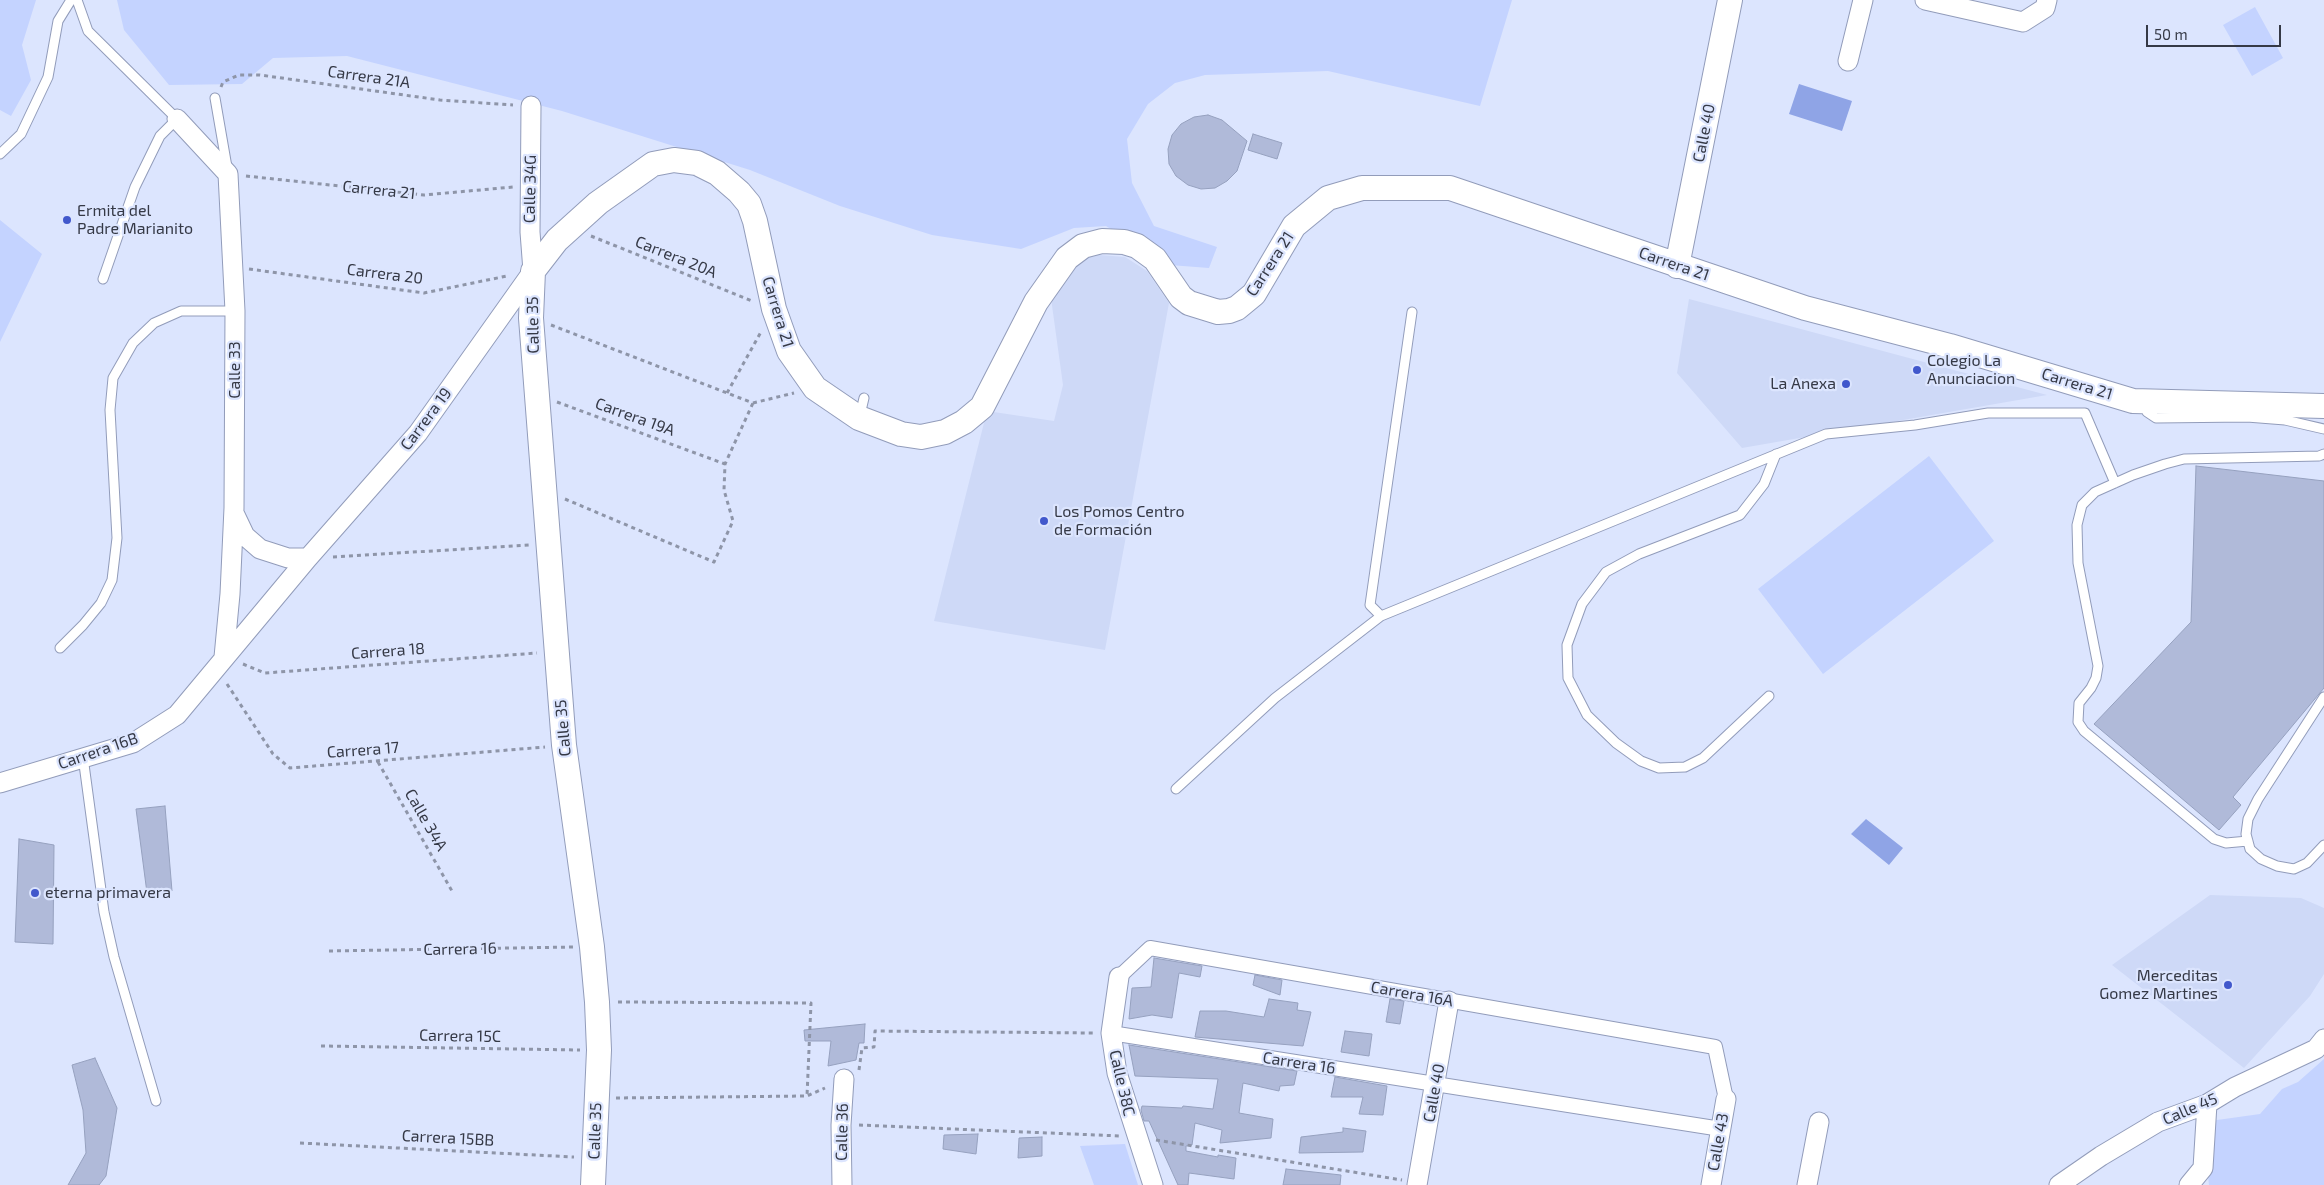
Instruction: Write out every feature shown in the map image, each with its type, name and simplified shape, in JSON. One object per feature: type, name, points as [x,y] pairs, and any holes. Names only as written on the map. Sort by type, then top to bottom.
[{"type":"street","name":"Calle 40","points":[[1677,266],[1730,0]]},
{"type":"street","points":[[1848,61],[1862,0]]},
{"type":"street","points":[[1925,0],[2023,22],[2045,8],[2047,0]]},
{"type":"street","name":"Calle 34G","points":[[531,106],[530,232],[534,271]]},
{"type":"street","points":[[171,114],[228,174]]},
{"type":"street","name":"Carrera 21","points":[[534,271],[569,228],[598,203],[653,164],[674,160],[697,163],[717,173],[749,204],[755,221],[774,309],[789,351],[815,388],[862,408],[901,434],[921,437],[945,432],[964,422],[982,407],[1036,302],[1067,258],[1083,246],[1102,241],[1124,242],[1137,246],[1155,259],[1181,297],[1190,303],[1218,312],[1229,311],[1237,308],[1254,294],[1294,226],[1328,198],[1362,188],[1450,188],[1805,308],[1950,346],[2133,401],[2324,406]]},
{"type":"street","name":"Calle 33","points":[[220,662],[230,594],[234,508],[235,311],[228,174]]},
{"type":"street","name":"Calle 35","points":[[534,271],[531,318],[564,745],[592,947],[597,1002],[599,1050],[593,1185]]},
{"type":"street","name":"Carrera 19","points":[[220,662],[308,558],[418,434],[534,271]]},
{"type":"street","points":[[234,508],[236,518],[245,536],[260,549],[288,558],[308,558]]},
{"type":"street","name":"Carrera 16B","points":[[0,783],[133,743],[177,715],[220,662]]},
{"type":"street","name":"Carrera 16A","points":[[1119,978],[1150,948],[1715,1047],[1726,1099]]},
{"type":"street","name":"Calle 38C","points":[[1119,978],[1112,1033],[1117,1073],[1153,1185]]},
{"type":"street","name":"Calle 40","points":[[1418,1185],[1449,1001]]},
{"type":"street","name":"Carrera 16","points":[[1112,1033],[1721,1129]]},
{"type":"street","name":"Calle 45","points":[[2059,1185],[2101,1156],[2158,1122],[2207,1104],[2235,1087],[2316,1048],[2324,1039]]},
{"type":"street","name":"Calle 36","points":[[842,1185],[841,1125],[844,1080]]},
{"type":"street","name":"Calle 43","points":[[1711,1185],[1726,1099]]},
{"type":"street","points":[[2189,1185],[2204,1176],[2207,1104]]},
{"type":"street","points":[[1806,1185],[1819,1122]]},
{"type":"lane","points":[[0,154],[21,134],[48,77],[58,20],[71,0]]},
{"type":"lane","points":[[77,0],[88,31],[171,114],[135,187],[103,279]]},
{"type":"lane","points":[[215,98],[228,174]]},
{"type":"lane","points":[[60,648],[102,603],[112,580],[117,538],[110,410],[114,378],[133,343],[154,323],[180,311],[235,311]]},
{"type":"lane","points":[[1381,616],[1370,605],[1412,312]]},
{"type":"lane","points":[[2144,402],[2147,412],[2156,418],[2247,416],[2285,420],[2324,429]]},
{"type":"lane","points":[[1176,789],[1275,698],[1381,616],[1826,434],[1915,425],[1988,413],[2086,413],[2115,483]]},
{"type":"lane","points":[[1769,696],[1703,758],[1685,767],[1659,768],[1641,762],[1616,743],[1587,716],[1568,678],[1567,645],[1582,604],[1606,572],[1639,554],[1740,515],[1764,484],[1776,454]]},
{"type":"lane","points":[[2248,841],[2226,843],[2214,839],[2084,731],[2078,722],[2079,703],[2092,688],[2098,666],[2078,563],[2077,525],[2082,505],[2095,492],[2133,475],[2184,459],[2319,456],[2324,454]]},
{"type":"lane","points":[[2324,697],[2258,799],[2248,819],[2246,834],[2250,849],[2261,859],[2277,866],[2294,869],[2307,863],[2324,845]]},
{"type":"lane","points":[[83,757],[104,912],[114,958],[156,1101]]},
{"type":"path","name":"Carrera 21A","points":[[215,98],[223,82],[239,75],[260,75],[440,100],[531,106]]},
{"type":"path","name":"Carrera 21","points":[[228,174],[424,195],[530,185]]},
{"type":"path","name":"Carrera 20A","points":[[569,228],[774,309]]},
{"type":"path","name":"Carrera 20","points":[[234,266],[424,293],[534,271]]},
{"type":"path","points":[[727,393],[774,309]]},
{"type":"path","points":[[531,318],[753,403],[815,388]]},
{"type":"path","name":"Carrera 19A","points":[[537,394],[725,464]]},
{"type":"path","points":[[544,490],[714,562],[733,521],[724,490],[725,464],[753,403]]},
{"type":"path","points":[[308,558],[548,544]]},
{"type":"path","name":"Carrera 18","points":[[220,662],[265,673],[557,651]]},
{"type":"path","name":"Carrera 17","points":[[220,662],[273,754],[290,768],[564,745]]},
{"type":"path","name":"Calle 34A","points":[[378,762],[452,891]]},
{"type":"path","name":"Carrera 16","points":[[328,951],[592,947]]},
{"type":"path","points":[[597,1002],[810,1002],[807,1096]]},
{"type":"path","points":[[597,1098],[807,1096],[858,1072],[862,1048],[874,1047],[875,1031],[1112,1033]]},
{"type":"path","name":"Carrera 15C","points":[[321,1046],[599,1050]]},
{"type":"path","name":"Carrera 15BB","points":[[300,1144],[594,1158]]},
{"type":"shaded area","points":[[0,0],[36,0],[22,45],[31,80],[11,116],[0,110]]},
{"type":"shaded area","points":[[117,0],[1512,0],[1480,106],[1328,71],[1205,75],[1175,83],[1148,104],[1127,139],[1132,183],[1154,226],[1217,247],[1209,268],[1170,265],[1106,226],[1074,228],[1021,249],[932,235],[840,206],[750,170],[562,111],[347,56],[273,58],[242,84],[169,85],[124,30]]},
{"type":"shaded area","points":[[2255,7],[2283,58],[2252,76],[2223,25]]},
{"type":"shaded area","points":[[1799,84],[1852,101],[1842,131],[1789,114]]},
{"type":"shaded area","points":[[0,220],[42,254],[0,342]]},
{"type":"shaded area","name":"Los Pomos Centro de Formación","points":[[1087,254],[1125,257],[1147,271],[1169,303],[1105,650],[934,621],[987,411],[1054,421],[1063,385],[1050,291]]},
{"type":"shaded area","name":"La Anexa","points":[[1689,299],[2047,395],[1742,448],[1677,373]]},
{"type":"shaded area","points":[[1929,456],[1994,541],[1823,674],[1758,589]]},
{"type":"shaded area","points":[[1866,819],[1903,848],[1889,865],[1851,834]]},
{"type":"shaded area","name":"Merceditas Gomez Martines","points":[[2210,895],[2301,898],[2324,908],[2324,974],[2310,996],[2244,1068],[2112,965]]},
{"type":"shaded area","points":[[2324,1059],[2324,1185],[2209,1185],[2207,1167],[2210,1121],[2260,1114],[2282,1089],[2298,1082]]},
{"type":"shaded area","points":[[1125,1144],[1138,1185],[1094,1185],[1080,1146]]},
{"type":"building","points":[[1208,115],[1222,120],[1247,141],[1237,171],[1227,181],[1215,188],[1201,189],[1188,185],[1176,176],[1169,164],[1168,149],[1172,135],[1181,124],[1194,117]]},
{"type":"building","points":[[1253,134],[1282,143],[1277,159],[1248,150]]},
{"type":"building","points":[[2196,466],[2324,481],[2324,688],[2233,797],[2241,805],[2219,830],[2094,724],[2191,622]]},
{"type":"building","name":"eterna primavera","points":[[165,806],[172,891],[147,893],[136,809]]},
{"type":"building","name":"eterna primavera","points":[[19,839],[54,845],[53,944],[15,942]]},
{"type":"building","points":[[1154,958],[1202,966],[1200,977],[1179,973],[1172,1018],[1152,1015],[1129,1019],[1132,988],[1151,987]]},
{"type":"building","points":[[1255,975],[1282,980],[1280,995],[1253,985]]},
{"type":"building","points":[[1269,999],[1298,1003],[1297,1010],[1311,1012],[1303,1046],[1195,1037],[1200,1011],[1226,1011],[1264,1017]]},
{"type":"building","points":[[1390,999],[1404,1001],[1400,1024],[1386,1022]]},
{"type":"building","points":[[865,1024],[864,1043],[859,1043],[856,1060],[828,1066],[831,1041],[805,1041],[804,1030]]},
{"type":"building","points":[[1345,1031],[1372,1034],[1369,1056],[1341,1052]]},
{"type":"building","points":[[1129,1045],[1297,1071],[1294,1085],[1280,1086],[1279,1091],[1243,1083],[1239,1113],[1273,1119],[1271,1138],[1220,1143],[1222,1130],[1195,1123],[1192,1145],[1186,1146],[1186,1151],[1218,1157],[1218,1155],[1236,1158],[1234,1179],[1189,1173],[1188,1185],[1178,1185],[1149,1121],[1144,1121],[1141,1110],[1142,1106],[1182,1108],[1183,1106],[1213,1109],[1218,1079],[1135,1076]]},
{"type":"building","points":[[95,1058],[117,1108],[106,1176],[99,1185],[68,1185],[86,1153],[83,1110],[72,1065]]},
{"type":"building","points":[[1335,1077],[1387,1086],[1383,1115],[1359,1114],[1363,1097],[1331,1097]]},
{"type":"building","points":[[1343,1128],[1366,1131],[1363,1152],[1299,1153],[1301,1137],[1343,1132]]},
{"type":"building","points":[[978,1134],[976,1154],[943,1149],[944,1135]]},
{"type":"building","points":[[1042,1137],[1042,1156],[1018,1158],[1019,1138]]},
{"type":"building","points":[[1286,1169],[1341,1175],[1340,1185],[1283,1185]]},
{"type":"place","name":"Ermita del Padre Marianito","points":[[67,220]]},
{"type":"place","name":"Colegio La Anunciacion","points":[[1917,370]]},
{"type":"place","name":"La Anexa","points":[[1846,384]]},
{"type":"place","name":"Los Pomos Centro de Formación","points":[[1044,521]]},
{"type":"place","name":"eterna primavera","points":[[35,893]]},
{"type":"place","name":"Merceditas Gomez Martines","points":[[2228,985]]}]
